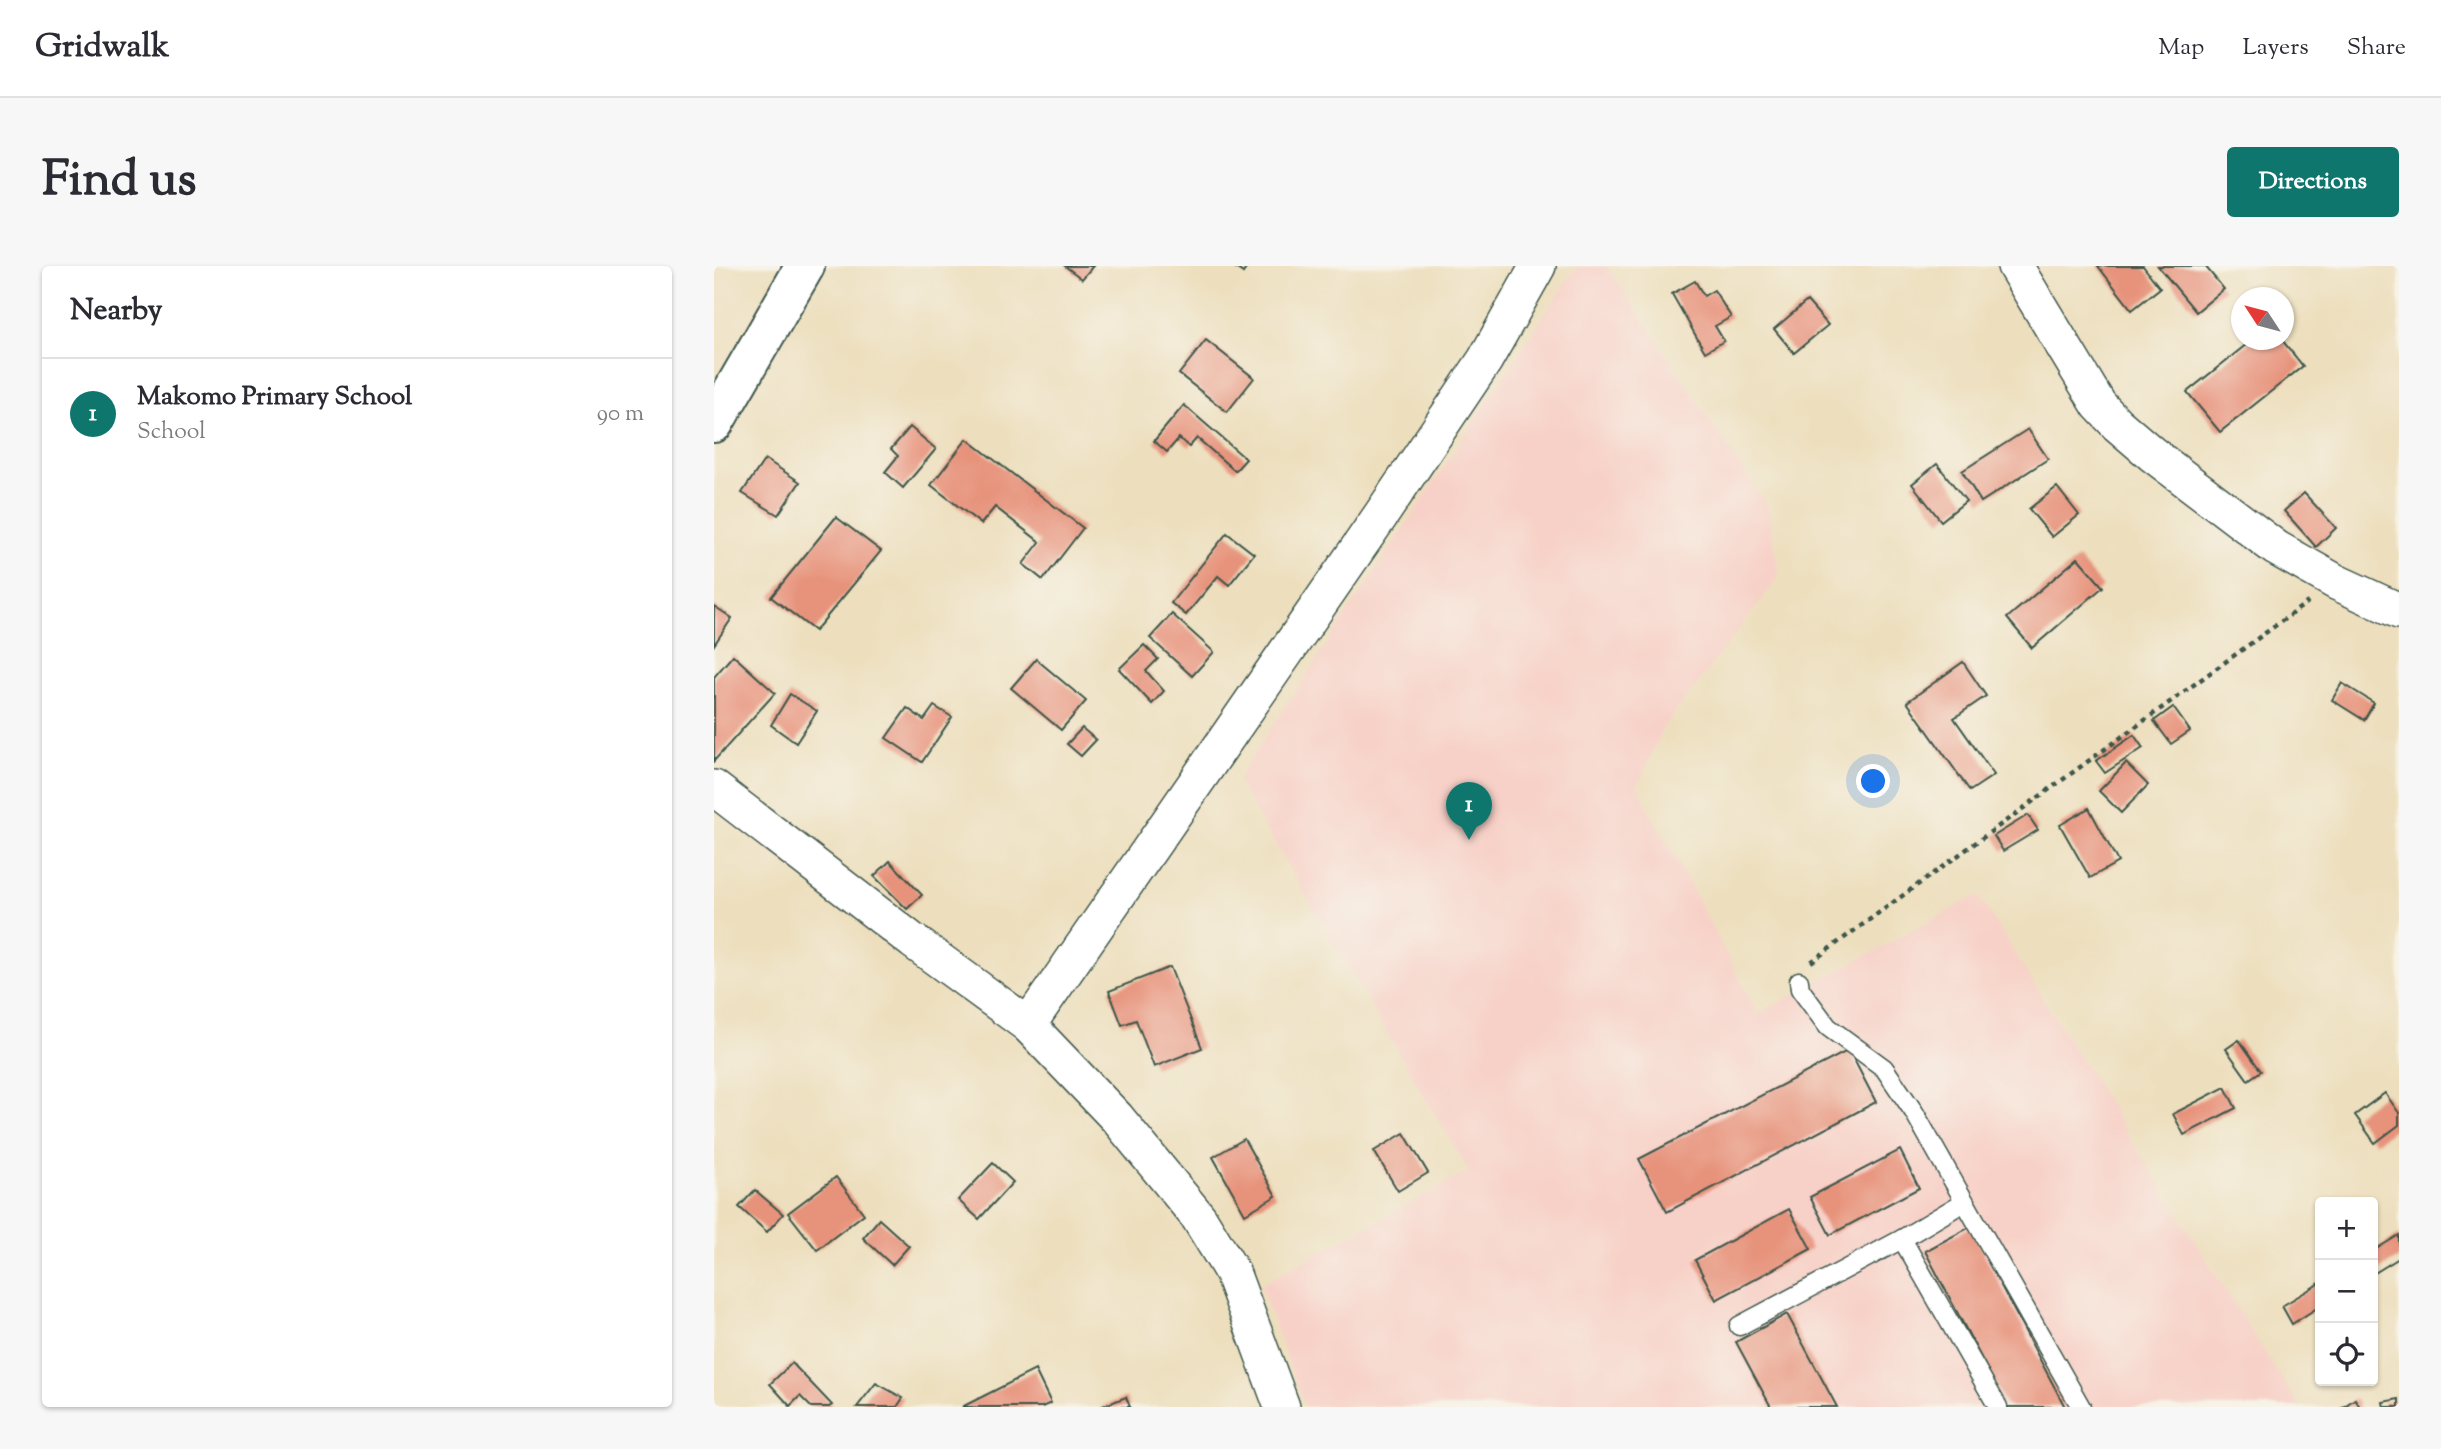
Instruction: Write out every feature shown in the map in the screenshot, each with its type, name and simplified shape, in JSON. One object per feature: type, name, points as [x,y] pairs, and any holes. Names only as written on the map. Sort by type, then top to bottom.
[{"type":"street","points":[[714,423],[805,266]]},
{"type":"street","points":[[1028,1025],[1485,360],[1538,266]]},
{"type":"street","points":[[2015,266],[2099,405],[2117,424],[2152,454],[2276,548],[2336,582],[2399,611]]},
{"type":"street","points":[[714,788],[913,941],[1028,1025],[1117,1118],[1199,1218],[1231,1272],[1282,1407]]},
{"type":"lane","points":[[1799,981],[1800,989],[1828,1027],[1884,1068],[1914,1112],[2081,1407]]},
{"type":"lane","points":[[1739,1326],[1902,1239],[1964,1202]]},
{"type":"lane","points":[[1902,1239],[1998,1407]]},
{"type":"path","points":[[1799,981],[1805,968],[1819,955],[2336,582]]},
{"type":"shaded area","points":[[1577,266],[1607,266],[1769,509],[1779,577],[1663,728],[1637,786],[1758,1014],[1978,895],[2299,1407],[1305,1407],[1260,1285],[1469,1171],[1237,780]]},
{"type":"building","points":[[1065,266],[1093,266],[1082,279]]},
{"type":"building","points":[[1233,266],[1248,266],[1243,273]]},
{"type":"building","points":[[2098,266],[2143,266],[2160,288],[2132,310]]},
{"type":"building","points":[[2158,266],[2205,266],[2224,289],[2196,312]]},
{"type":"building","points":[[1695,281],[1704,296],[1714,290],[1731,317],[1715,326],[1724,341],[1705,352],[1672,294]]},
{"type":"building","points":[[1807,301],[1828,325],[1794,353],[1774,329]]},
{"type":"building","points":[[1206,340],[1254,378],[1227,412],[1179,374]]},
{"type":"building","points":[[2240,350],[2290,350],[2303,366],[2220,432],[2187,392]]},
{"type":"building","points":[[1184,405],[1246,459],[1235,471],[1197,438],[1189,447],[1179,438],[1167,452],[1154,441]]},
{"type":"building","points":[[910,427],[936,449],[903,488],[885,472],[898,456],[891,449]]},
{"type":"building","points":[[2028,429],[2048,459],[1981,502],[1962,471]]},
{"type":"building","points":[[967,439],[1083,528],[1043,580],[1023,564],[1040,542],[995,507],[981,524],[931,485]]},
{"type":"building","points":[[765,459],[800,482],[778,515],[742,493]]},
{"type":"building","points":[[1937,464],[1966,501],[1941,521],[1912,484]]},
{"type":"building","points":[[2057,487],[2079,515],[2052,537],[2029,509]]},
{"type":"building","points":[[2304,493],[2336,528],[2316,547],[2284,511]]},
{"type":"building","points":[[836,517],[881,551],[815,631],[771,597]]},
{"type":"building","points":[[1227,533],[1254,554],[1229,585],[1218,576],[1186,615],[1171,603]]},
{"type":"building","points":[[2078,558],[2103,587],[2032,648],[2007,618]]},
{"type":"building","points":[[714,606],[732,618],[714,645]]},
{"type":"building","points":[[1172,614],[1214,652],[1192,676],[1150,638]]},
{"type":"building","points":[[1144,645],[1158,659],[1146,671],[1164,691],[1152,704],[1119,669]]},
{"type":"building","points":[[733,655],[775,693],[714,761],[714,677]]},
{"type":"building","points":[[1036,659],[1086,701],[1061,730],[1011,688]]},
{"type":"building","points":[[1963,662],[1986,696],[1954,718],[1994,775],[1970,791],[1907,702]]},
{"type":"building","points":[[2342,683],[2374,703],[2364,720],[2332,700]]},
{"type":"building","points":[[790,694],[817,711],[796,743],[771,725]]},
{"type":"building","points":[[934,706],[952,717],[922,762],[886,738],[907,708],[924,720]]},
{"type":"building","points":[[2173,707],[2190,731],[2171,744],[2154,721]]},
{"type":"building","points":[[1082,728],[1096,740],[1081,756],[1067,744]]},
{"type":"building","points":[[2134,735],[2143,748],[2105,773],[2096,761]]},
{"type":"building","points":[[2126,763],[2148,785],[2121,813],[2099,791]]},
{"type":"building","points":[[2089,808],[2118,862],[2090,878],[2060,825]]},
{"type":"building","points":[[2028,815],[2038,830],[2003,851],[1994,836]]},
{"type":"building","points":[[890,861],[922,895],[907,909],[874,876]]},
{"type":"building","points":[[1170,967],[1202,1048],[1154,1067],[1136,1020],[1122,1025],[1109,991]]},
{"type":"building","points":[[2239,1040],[2261,1071],[2248,1080],[2226,1049]]},
{"type":"building","points":[[1849,1050],[1876,1102],[1667,1212],[1639,1159]]},
{"type":"building","points":[[2225,1087],[2236,1108],[2184,1135],[2173,1114]]},
{"type":"building","points":[[2385,1093],[2399,1113],[2399,1125],[2375,1143],[2355,1115]]},
{"type":"building","points":[[1404,1133],[1428,1173],[1398,1191],[1374,1151]]},
{"type":"building","points":[[1244,1139],[1276,1196],[1245,1214],[1213,1157]]},
{"type":"building","points":[[1900,1150],[1919,1188],[1830,1235],[1810,1197]]},
{"type":"building","points":[[993,1163],[1013,1182],[979,1219],[958,1200]]},
{"type":"building","points":[[836,1177],[864,1214],[817,1250],[788,1213]]},
{"type":"building","points":[[755,1190],[783,1214],[767,1232],[739,1207]]},
{"type":"building","points":[[1789,1209],[1811,1249],[1716,1300],[1695,1260]]},
{"type":"building","points":[[879,1219],[909,1246],[892,1265],[863,1238]]},
{"type":"building","points":[[1970,1227],[2065,1407],[2007,1407],[1925,1251]]},
{"type":"building","points":[[2399,1235],[2399,1258],[2378,1271],[2378,1248]]},
{"type":"building","points":[[2315,1286],[2315,1309],[2292,1324],[2282,1306]]},
{"type":"building","points":[[1787,1314],[1837,1407],[1771,1407],[1736,1342]]},
{"type":"building","points":[[792,1363],[832,1405],[811,1407],[800,1396],[790,1406],[770,1384]]},
{"type":"building","points":[[1035,1370],[1051,1403],[1042,1407],[962,1407]]},
{"type":"building","points":[[876,1383],[903,1398],[897,1407],[857,1407]]},
{"type":"building","points":[[1126,1397],[1130,1407],[1100,1407]]},
{"type":"building","points":[[2355,1399],[2360,1407],[2343,1407]]},
{"type":"building","points":[[2399,1399],[2399,1407],[2384,1407],[2383,1402]]},
{"type":"place","name":"Makomo Primary School","points":[[1469,840]]}]
